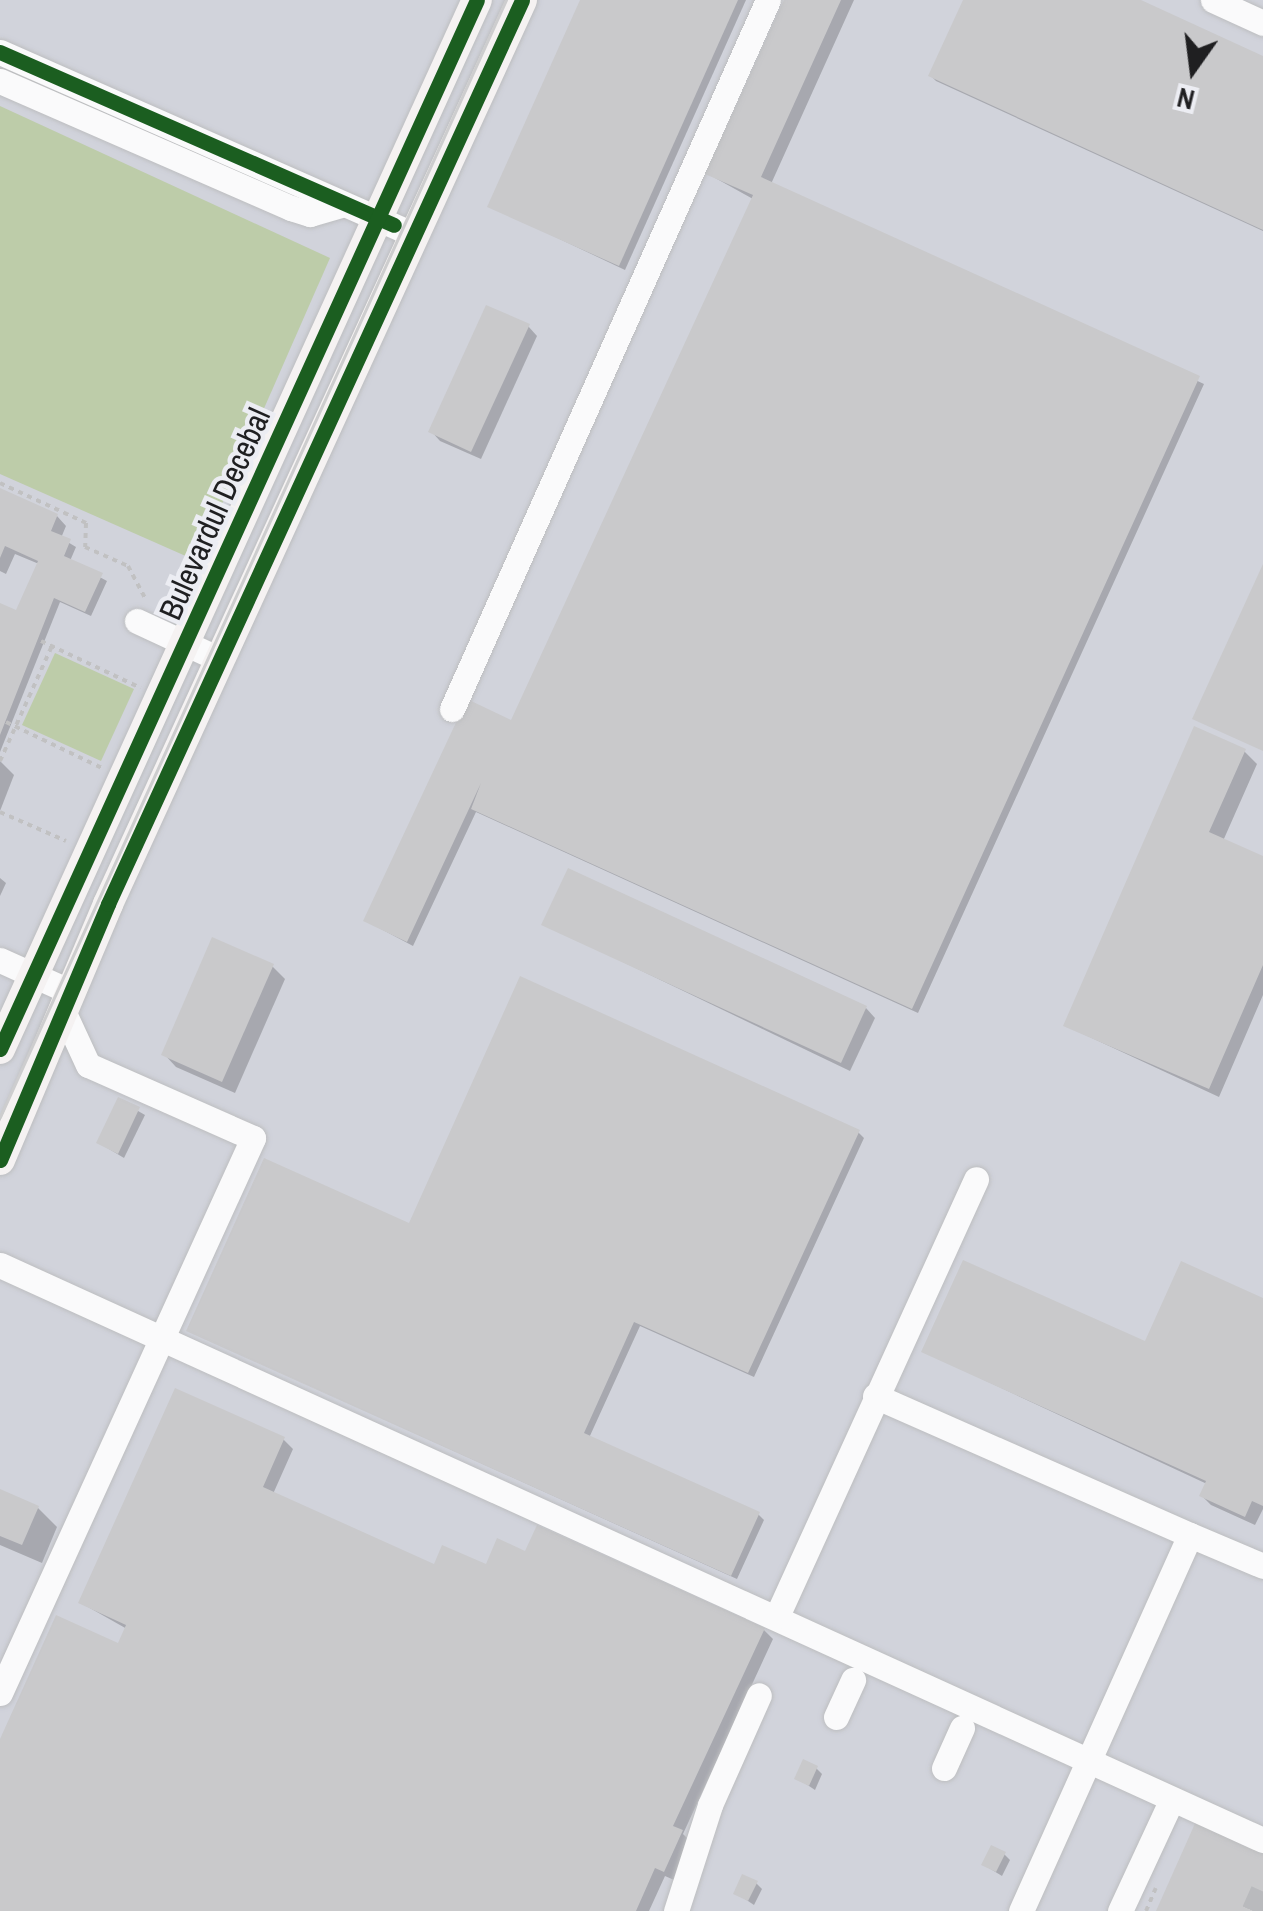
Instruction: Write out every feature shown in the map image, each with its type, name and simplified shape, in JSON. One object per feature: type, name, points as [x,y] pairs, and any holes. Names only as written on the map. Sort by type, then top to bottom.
[{"type":"main road","name":"Bulevardul Decebal","points":[[0,1049],[478,0]]},
{"type":"main road","name":"Bulevardul Decebal","points":[[0,1160],[219,659],[522,0]]},
{"type":"street","points":[[452,709],[768,0]]},
{"type":"street","points":[[1212,0],[1263,23]]},
{"type":"street","points":[[0,52],[412,234]]},
{"type":"street","points":[[0,81],[291,208],[310,214],[344,204]]},
{"type":"street","points":[[142,610],[186,644],[219,659]]},
{"type":"street","points":[[0,960],[34,975],[67,1001],[88,1064],[254,1138],[0,1694]]},
{"type":"street","points":[[777,1616],[976,1179]]},
{"type":"street","points":[[0,1265],[777,1616],[1168,1808],[1263,1840]]},
{"type":"street","points":[[875,1396],[1263,1566]]},
{"type":"street","points":[[1021,1911],[1190,1535]]},
{"type":"street","points":[[836,1717],[853,1680]]},
{"type":"street","points":[[676,1911],[710,1805],[759,1695]]},
{"type":"street","points":[[944,1768],[962,1728]]},
{"type":"street","points":[[1120,1911],[1168,1808],[1190,1797],[1263,1832]]},
{"type":"path","points":[[0,483],[86,522],[86,547],[128,566],[142,610]]},
{"type":"path","points":[[41,641],[149,692]]},
{"type":"path","points":[[0,761],[52,646]]},
{"type":"path","points":[[6,722],[113,774]]},
{"type":"path","points":[[0,812],[66,841]]},
{"type":"shaded area","points":[[0,0],[1263,0],[1263,1911],[0,1911]]},
{"type":"green space","points":[[0,106],[330,258],[197,561],[0,474]]},
{"type":"green space","points":[[55,653],[134,689],[101,761],[22,725]]},
{"type":"building","points":[[580,0],[738,0],[619,266],[487,207]]},
{"type":"building","points":[[784,0],[841,0],[761,177],[1200,376],[912,1009],[471,809],[481,783],[407,942],[363,921],[467,699],[511,720],[753,195],[705,174]]},
{"type":"building","points":[[963,0],[1141,0],[1263,56],[1263,230],[928,76]]},
{"type":"building","points":[[486,305],[530,324],[471,452],[428,432]]},
{"type":"building","points":[[0,488],[58,514],[51,531],[71,539],[64,556],[103,573],[85,612],[54,598],[0,735],[0,603],[16,610],[38,561],[5,546],[0,558]]},
{"type":"building","points":[[1263,564],[1263,751],[1192,719]]},
{"type":"building","points":[[1194,726],[1246,749],[1209,832],[1263,856],[1263,965],[1209,1089],[1063,1026]]},
{"type":"building","points":[[568,868],[867,1006],[841,1063],[541,925]]},
{"type":"building","points":[[212,937],[274,964],[222,1082],[161,1055]]},
{"type":"building","points":[[520,976],[860,1130],[748,1373],[634,1322],[584,1433],[760,1512],[731,1576],[186,1331],[264,1158],[409,1223]]},
{"type":"building","points":[[118,1097],[140,1107],[118,1154],[96,1143]]},
{"type":"building","points":[[963,1260],[1145,1341],[1181,1261],[1263,1298],[1263,1506],[1252,1501],[1245,1517],[1199,1496],[1206,1481],[921,1352]]},
{"type":"building","points":[[175,1388],[285,1437],[263,1487],[434,1564],[442,1545],[486,1564],[497,1538],[525,1551],[537,1525],[765,1628],[673,1826],[683,1830],[664,1872],[655,1868],[636,1911],[0,1911],[0,1739],[56,1615],[118,1643],[126,1625],[78,1603]]},
{"type":"building","points":[[0,1489],[39,1506],[22,1545],[0,1536]]},
{"type":"building","points":[[803,1759],[818,1766],[809,1786],[794,1779]]},
{"type":"building","points":[[1197,1819],[1263,1849],[1263,1911],[1156,1911]]},
{"type":"building","points":[[991,1845],[1006,1852],[996,1872],[981,1865]]},
{"type":"building","points":[[742,1874],[758,1881],[748,1901],[733,1894]]},
{"type":"tunnel","points":[[1254,1911],[1263,1891]]},
{"type":"tram line","points":[[0,1117],[506,0]]},
{"type":"cycle path","points":[[0,1049],[477,0]]},
{"type":"cycle path","points":[[0,1160],[108,904],[522,0]]},
{"type":"cycle path","points":[[0,52],[394,225]]}]
